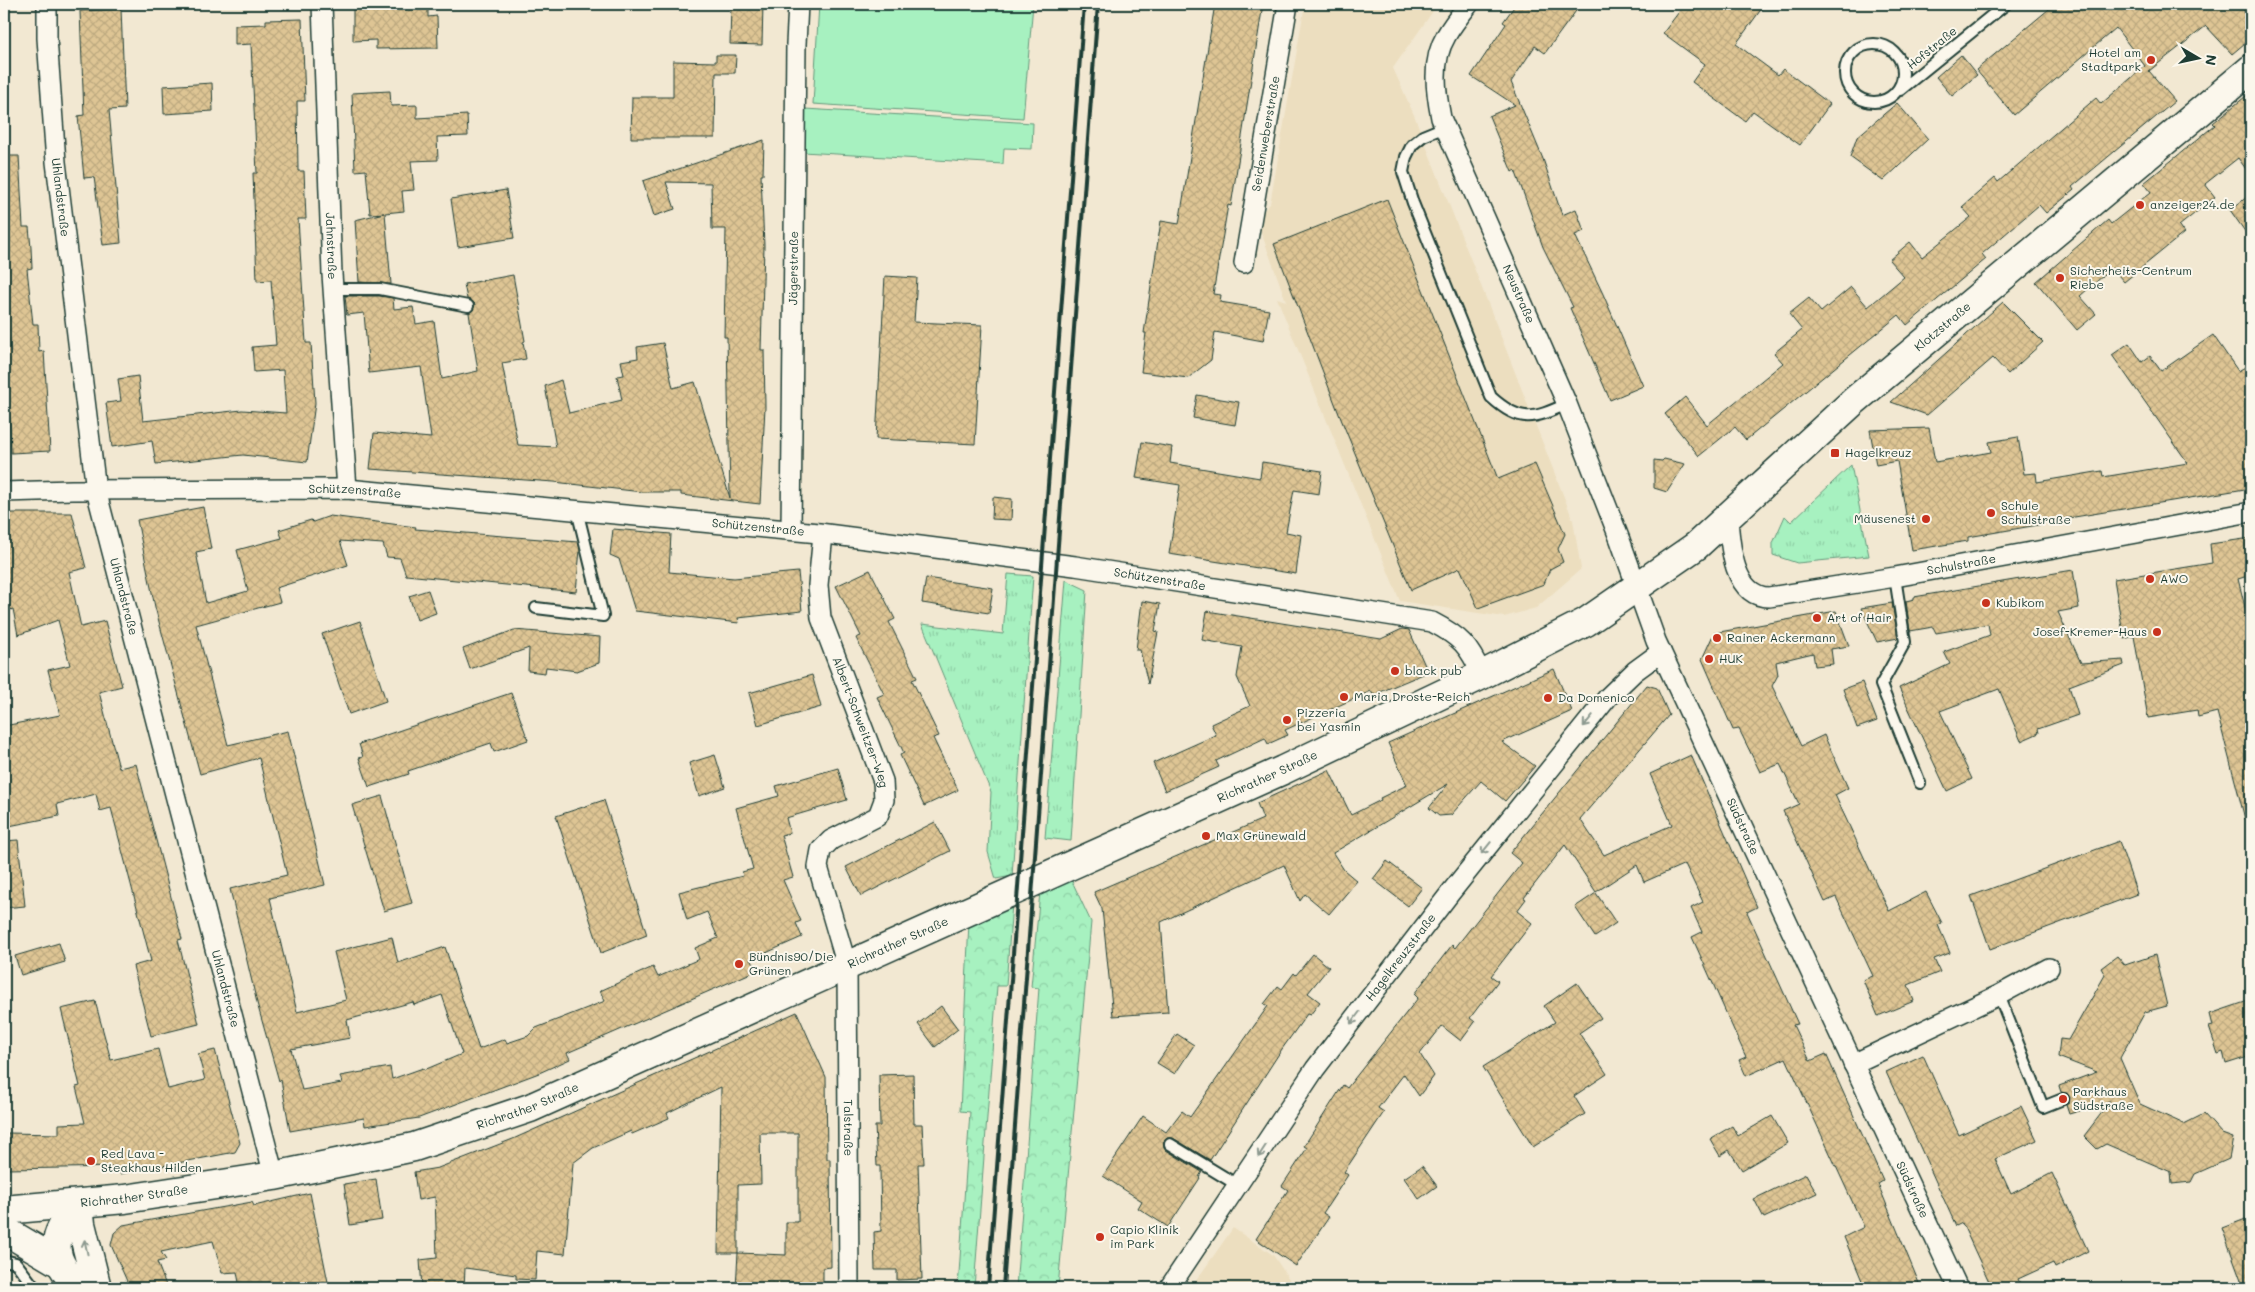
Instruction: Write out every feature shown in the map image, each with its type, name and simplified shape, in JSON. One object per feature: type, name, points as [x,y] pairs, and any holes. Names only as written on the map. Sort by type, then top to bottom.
[{"type":"main road","name":"Klotzstraße","points":[[1638,588],[1696,546],[1728,519],[1854,401],[2251,69]]},
{"type":"main road","name":"Richrather Straße","points":[[4,1210],[79,1204],[274,1176],[414,1148],[530,1108],[1284,770],[1482,676],[1586,622],[1638,588]]},
{"type":"main road","points":[[58,1262],[57,1245],[60,1231],[66,1219],[79,1204]]},
{"type":"main road","points":[[79,1204],[97,1288]]},
{"type":"main road","points":[[4,1230],[58,1262],[80,1288]]},
{"type":"street","name":"Uhlandstraße","points":[[47,4],[47,38],[56,162],[96,490],[274,1176]]},
{"type":"street","name":"Jahnstraße","points":[[322,4],[334,289],[347,489]]},
{"type":"street","name":"Jägerstraße","points":[[791,530],[798,4]]},
{"type":"street","name":"Seidenweberstraße","points":[[1244,263],[1288,4]]},
{"type":"street","name":"Neustraße","points":[[1469,4],[1444,38],[1437,63],[1435,89],[1440,118],[1568,404],[1638,588]]},
{"type":"street","name":"Schützenstraße","points":[[4,492],[347,489],[791,530],[1066,564],[1432,622],[1452,632],[1472,652],[1482,676]]},
{"type":"street","name":"Schulstraße","points":[[1728,519],[1730,545],[1735,567],[1749,590],[1759,597],[1787,595],[1895,577],[2251,512]]},
{"type":"street","name":"Albert-Schweitzer-Weg","points":[[823,534],[818,585],[821,618],[883,781],[884,800],[878,816],[831,840],[821,850],[818,867],[847,966]]},
{"type":"street","name":"Südstraße","points":[[1638,588],[1661,652],[1958,1288]]},
{"type":"street","name":"Hagelkreuzstraße","points":[[1169,1288],[1239,1186],[1315,1069],[1450,892],[1608,697],[1634,671],[1661,652]]},
{"type":"street","name":"Talstraße","points":[[847,966],[849,1288]]},
{"type":"street","points":[[1853,1064],[1999,995],[2049,968]]},
{"type":"lane","name":"Hofstraße","points":[[1896,93],[1902,84],[1904,74],[1899,56],[1892,48],[1873,43],[1854,51],[1848,58],[1845,77],[1854,94],[1861,100],[1880,102],[1896,93],[2006,4]]},
{"type":"lane","points":[[1445,128],[1424,136],[1412,145],[1403,172],[1413,203],[1491,397],[1504,409],[1521,417],[1543,414],[1568,404]]},
{"type":"lane","points":[[334,289],[380,289],[468,306]]},
{"type":"lane","points":[[536,608],[603,616],[577,510]]},
{"type":"lane","points":[[1895,577],[1905,642],[1881,685],[1920,782]]},
{"type":"lane","points":[[1999,995],[2043,1107],[2064,1099]]},
{"type":"lane","points":[[1170,1144],[1239,1186]]},
{"type":"lane","points":[[4,1260],[16,1263],[35,1288]]},
{"type":"shaded area","points":[[1305,4],[1438,4],[1393,68],[1414,115],[1573,520],[1581,569],[1536,608],[1504,617],[1400,601],[1277,298],[1286,301],[1256,218],[1270,204]]},
{"type":"shaded area","points":[[1233,1228],[1273,1255],[1295,1288],[1191,1288]]},
{"type":"green space","points":[[819,4],[1033,4],[1023,118],[813,104]]},
{"type":"green space","points":[[805,109],[1033,123],[1032,149],[1004,148],[1003,164],[803,152]]},
{"type":"green space","points":[[1851,465],[1869,556],[1797,563],[1773,555],[1773,543],[1785,516],[1791,522]]},
{"type":"green space","points":[[1008,574],[1033,576],[1012,876],[996,879],[988,852],[991,792],[922,624],[1003,634]]},
{"type":"green space","points":[[1066,580],[1087,590],[1071,841],[1045,838]]},
{"type":"green space","points":[[1071,879],[1091,922],[1058,1288],[1016,1288],[1039,988],[1031,987],[1040,892]]},
{"type":"green space","points":[[1012,903],[1006,986],[997,986],[974,1288],[958,1288],[970,1112],[960,1111],[969,922]]},
{"type":"building","points":[[353,4],[428,4],[428,17],[437,16],[438,48],[376,49],[376,40],[353,41]]},
{"type":"building","points":[[731,4],[763,4],[762,45],[730,44]]},
{"type":"building","points":[[1215,4],[1263,4],[1231,206],[1228,205],[1213,294],[1221,295],[1220,302],[1269,310],[1263,341],[1215,332],[1211,360],[1188,378],[1141,372],[1146,333],[1144,333],[1161,221],[1179,224]]},
{"type":"building","points":[[1516,4],[1581,4],[1545,53],[1535,46],[1511,82],[1543,159],[1562,215],[1576,209],[1584,231],[1575,235],[1643,386],[1610,400],[1570,308],[1573,307],[1543,247],[1515,170],[1512,172],[1489,116],[1515,105],[1471,76],[1506,24],[1503,22]]},
{"type":"building","points":[[1685,4],[1765,4],[1736,44],[1778,75],[1783,69],[1830,104],[1800,145],[1753,111],[1745,121],[1692,82],[1705,64],[1663,33]]},
{"type":"building","points":[[2055,4],[2238,4],[2251,19],[2251,38],[2232,54],[2206,26],[2149,71],[2175,101],[2072,187],[2074,190],[2046,213],[2039,205],[1982,254],[1986,259],[1907,325],[1899,315],[1746,440],[1735,427],[1699,456],[1665,414],[1685,397],[1707,425],[1783,363],[1774,353],[1802,330],[1789,314],[1809,298],[1821,312],[1851,287],[1868,307],[1904,277],[1889,260],[1910,242],[1922,257],[1971,217],[1962,207],[1995,178],[1998,182],[2096,98],[2101,104],[2145,66],[2116,28],[2014,115],[1976,70]]},
{"type":"building","points":[[121,9],[125,109],[109,110],[121,243],[103,245],[94,177],[84,178],[78,116],[84,115],[80,11]]},
{"type":"building","points":[[302,19],[305,101],[297,101],[298,171],[304,171],[306,219],[298,219],[306,343],[311,343],[315,403],[307,462],[243,455],[156,464],[152,441],[112,447],[106,403],[121,401],[118,379],[138,376],[143,421],[242,410],[286,413],[283,370],[254,372],[252,347],[276,345],[271,280],[257,281],[253,173],[257,173],[251,44],[235,45],[235,25],[266,24],[266,20]]},
{"type":"building","points":[[716,55],[736,55],[735,73],[716,73],[715,138],[631,138],[632,97],[673,97],[673,61],[716,62]]},
{"type":"building","points":[[1961,55],[1977,75],[1952,96],[1936,77]]},
{"type":"building","points":[[212,83],[213,111],[164,114],[163,86]]},
{"type":"building","points":[[390,91],[391,106],[417,105],[417,118],[467,115],[468,136],[437,137],[438,160],[411,161],[414,190],[402,191],[404,211],[385,213],[391,284],[359,282],[355,220],[384,213],[370,214],[366,170],[355,171],[352,93]]},
{"type":"building","points":[[2251,92],[2251,176],[2238,158],[2205,184],[2215,197],[2179,226],[2184,233],[2124,282],[2112,268],[2080,296],[2096,314],[2077,330],[2036,282],[2108,220],[2111,224],[2151,192],[2144,183],[2215,125],[2213,123]]},
{"type":"building","points":[[1897,103],[1928,139],[1883,181],[1850,157],[1857,137]]},
{"type":"building","points":[[764,140],[763,175],[761,175],[764,246],[761,350],[764,350],[765,407],[760,504],[681,495],[681,492],[642,492],[554,482],[370,469],[374,433],[431,438],[421,367],[369,373],[364,313],[347,315],[345,296],[393,298],[394,309],[413,307],[416,324],[434,321],[442,379],[478,371],[469,313],[473,310],[475,304],[467,299],[464,284],[513,275],[525,341],[523,342],[526,359],[502,363],[518,445],[556,447],[545,386],[561,380],[569,413],[622,400],[617,376],[624,375],[621,361],[638,358],[637,347],[663,343],[673,388],[695,382],[730,498],[727,337],[724,337],[726,229],[712,229],[711,183],[666,182],[675,209],[654,216],[643,181]]},
{"type":"building","points":[[4,156],[19,156],[23,227],[29,227],[31,248],[32,268],[27,269],[33,324],[38,324],[39,352],[44,351],[50,451],[11,453],[8,389],[4,390]]},
{"type":"building","points":[[506,190],[514,238],[458,247],[451,199]]},
{"type":"building","points":[[2251,194],[2251,240],[2230,210]]},
{"type":"building","points":[[1387,199],[1498,479],[1535,464],[1565,534],[1558,549],[1563,562],[1550,569],[1544,584],[1478,608],[1460,568],[1411,590],[1339,414],[1274,244]]},
{"type":"building","points":[[885,276],[917,278],[914,322],[982,325],[975,444],[876,439]]},
{"type":"building","points":[[2003,302],[2043,342],[2008,374],[1993,358],[1927,415],[1891,402]]},
{"type":"building","points":[[2213,335],[2238,371],[2251,364],[2251,488],[2044,522],[2044,524],[1968,537],[1968,541],[1912,550],[1897,461],[1876,465],[1870,430],[1929,428],[1935,462],[1991,452],[1989,442],[2018,437],[2024,474],[2036,473],[2037,482],[2102,471],[2103,477],[2188,463],[2112,355],[2129,343],[2142,362],[2150,356],[2161,371]]},
{"type":"building","points":[[1197,395],[1239,402],[1235,425],[1193,418]]},
{"type":"building","points":[[1142,442],[1172,447],[1170,463],[1260,478],[1262,462],[1322,471],[1319,494],[1294,490],[1286,532],[1301,535],[1296,574],[1169,554],[1180,485],[1136,478]]},
{"type":"building","points":[[1664,459],[1685,464],[1667,492],[1654,488],[1654,460],[1662,461]]},
{"type":"building","points":[[993,497],[1012,499],[1011,520],[992,519]]},
{"type":"building","points":[[203,507],[211,549],[196,552],[206,603],[248,591],[237,550],[282,538],[279,530],[330,516],[416,527],[415,529],[578,542],[580,550],[576,592],[406,575],[400,558],[387,557],[383,544],[340,541],[348,565],[276,588],[280,602],[196,625],[228,745],[288,731],[325,885],[270,898],[297,1012],[346,1000],[334,952],[392,937],[398,963],[445,947],[479,1049],[505,1039],[507,1043],[528,1036],[536,1028],[605,1001],[600,991],[653,967],[658,977],[699,959],[695,948],[718,938],[707,912],[687,920],[679,892],[743,876],[742,872],[753,869],[736,808],[779,796],[776,786],[838,768],[847,800],[786,818],[790,833],[781,835],[793,877],[783,880],[801,921],[796,923],[802,937],[750,960],[760,969],[567,1053],[570,1059],[539,1073],[419,1118],[365,1126],[364,1118],[290,1131],[281,1080],[279,1081],[257,1003],[230,889],[287,875],[259,758],[200,774],[155,607],[137,520]],"holes":[[[442,995],[462,1054],[424,1070],[423,1068],[392,1079],[390,1067],[340,1076],[342,1083],[302,1090],[291,1049],[350,1038],[347,1020],[413,1002],[414,1005]]]},
{"type":"building","points":[[4,513],[72,513],[86,568],[69,572],[81,627],[105,621],[122,686],[99,692],[119,768],[136,764],[182,939],[178,940],[199,1024],[151,1036],[133,966],[151,961],[111,808],[100,811],[96,794],[57,804],[59,816],[4,827],[4,726],[60,715],[48,670],[70,665],[58,620],[18,635],[13,609],[4,612]]},
{"type":"building","points":[[613,529],[671,534],[669,572],[734,578],[798,572],[802,611],[738,618],[739,623],[635,611],[619,559],[610,555]]},
{"type":"building","points":[[2251,538],[2251,575],[2238,579],[2251,631],[2251,818],[2245,819],[2217,712],[2198,717],[2197,710],[2148,718],[2134,636],[2124,639],[2114,579],[2212,563],[2210,544]]},
{"type":"building","points":[[870,570],[895,619],[889,622],[917,678],[912,680],[939,736],[933,738],[958,790],[924,806],[900,755],[904,753],[877,697],[884,694],[856,638],[861,636],[836,586]]},
{"type":"building","points":[[2073,570],[2079,608],[2058,612],[2081,663],[2123,660],[2124,665],[2069,686],[2078,715],[2038,729],[2039,733],[2021,741],[1999,689],[1940,711],[1972,779],[1947,791],[1899,688],[1950,664],[1944,652],[1990,635],[1988,624],[1936,633],[1933,627],[1910,631],[1906,601],[1914,599],[1914,597]]},
{"type":"building","points":[[926,578],[993,588],[989,613],[922,603]]},
{"type":"building","points":[[428,590],[436,613],[417,620],[409,596]]},
{"type":"building","points":[[1142,601],[1160,604],[1155,631],[1158,632],[1148,684],[1140,650],[1136,650]]},
{"type":"building","points":[[1892,603],[1898,638],[1877,642],[1861,608]]},
{"type":"building","points":[[1207,611],[1381,639],[1402,629],[1409,630],[1428,672],[1373,695],[1371,691],[1285,730],[1288,735],[1268,744],[1265,738],[1216,761],[1219,767],[1165,791],[1153,763],[1216,735],[1211,724],[1250,706],[1237,677],[1242,647],[1202,640]]},
{"type":"building","points":[[1836,611],[1849,646],[1831,649],[1833,664],[1815,666],[1813,653],[1776,662],[1778,675],[1772,686],[1801,746],[1824,735],[1848,788],[1835,795],[1889,911],[1926,892],[1942,923],[1938,925],[1950,953],[1934,959],[1940,972],[1908,985],[1914,1001],[1878,1016],[1863,980],[1873,976],[1836,897],[1825,902],[1783,811],[1799,804],[1780,764],[1760,772],[1739,729],[1733,730],[1702,659],[1714,633]]},
{"type":"building","points":[[360,621],[386,701],[349,714],[322,634]]},
{"type":"building","points":[[514,630],[600,637],[599,663],[577,671],[546,667],[545,673],[528,671],[529,648],[470,669],[463,649]]},
{"type":"building","points":[[1554,669],[1572,711],[1502,742],[1535,766],[1505,801],[1481,781],[1451,815],[1439,816],[1429,808],[1448,784],[1333,853],[1344,870],[1357,881],[1329,914],[1305,894],[1300,901],[1284,865],[1161,922],[1168,1012],[1113,1016],[1102,909],[1094,892],[1263,819],[1257,803],[1329,770],[1351,815],[1407,785],[1388,743]]},
{"type":"building","points":[[812,675],[821,707],[758,725],[749,693]]},
{"type":"building","points":[[1862,682],[1877,721],[1857,728],[1843,689]]},
{"type":"building","points":[[1647,685],[1657,688],[1669,715],[1580,819],[1604,855],[1672,825],[1650,774],[1691,755],[1757,907],[1747,912],[1798,1024],[1793,1025],[1810,1061],[1826,1054],[1883,1181],[1878,1184],[1921,1288],[1865,1288],[1844,1237],[1864,1227],[1786,1058],[1746,1076],[1739,1060],[1746,1057],[1692,937],[1702,932],[1691,908],[1703,902],[1685,864],[1644,882],[1637,865],[1596,892],[1565,845],[1524,898],[1526,899],[1517,911],[1532,923],[1491,976],[1498,981],[1470,1018],[1475,1022],[1461,1041],[1442,1026],[1420,1054],[1434,1076],[1419,1096],[1404,1074],[1378,1108],[1384,1112],[1344,1172],[1348,1175],[1323,1213],[1329,1217],[1296,1266],[1256,1239],[1288,1190],[1282,1186],[1307,1148],[1304,1146],[1343,1085],[1347,1088],[1418,998],[1414,994],[1452,945],[1455,948],[1522,863],[1510,853]]},
{"type":"building","points":[[511,693],[528,740],[494,752],[491,743],[408,771],[409,774],[369,787],[359,758],[363,757],[359,744]]},
{"type":"building","points":[[715,755],[725,787],[699,796],[689,763]]},
{"type":"building","points":[[382,796],[412,903],[384,911],[352,805]]},
{"type":"building","points":[[604,800],[647,935],[601,953],[556,816]]},
{"type":"building","points":[[935,822],[950,851],[861,896],[846,867]]},
{"type":"building","points":[[18,840],[25,906],[4,908],[4,841]]},
{"type":"building","points":[[2119,841],[2137,894],[1990,949],[1971,896]]},
{"type":"building","points":[[1387,861],[1422,888],[1408,906],[1373,879]]},
{"type":"building","points":[[1596,893],[1616,923],[1595,937],[1575,907]]},
{"type":"building","points":[[59,943],[65,962],[21,975],[15,956]]},
{"type":"building","points":[[1313,954],[1329,967],[1308,993],[1320,1002],[1310,1015],[1307,1014],[1282,1049],[1210,1160],[1173,1138],[1167,1138],[1164,1141],[1166,1150],[1202,1172],[1168,1227],[1138,1208],[1142,1201],[1103,1176],[1143,1116],[1166,1132],[1182,1111],[1190,1117],[1268,1006],[1264,1004],[1278,986],[1282,989],[1294,973],[1296,975]]},
{"type":"building","points":[[2155,955],[2167,1006],[2145,1012],[2120,1058],[2140,1104],[2184,1124],[2204,1114],[2222,1134],[2233,1138],[2229,1159],[2195,1174],[2191,1182],[2172,1184],[2171,1172],[2106,1144],[2097,1149],[2084,1136],[2110,1102],[2069,1114],[2066,1105],[2069,1103],[2070,1097],[2067,1093],[2061,1092],[2059,1086],[2097,1072],[2058,1057],[2060,1039],[2068,1040],[2105,975],[2101,968],[2117,956],[2125,965]]},
{"type":"building","points":[[1577,983],[1601,1018],[1579,1033],[1607,1074],[1574,1096],[1585,1114],[1533,1147],[1483,1067],[1555,1022],[1544,1006]]},
{"type":"building","points":[[2251,1000],[2251,1056],[2226,1064],[2223,1052],[2218,1054],[2209,1027],[2213,1026],[2210,1014]]},
{"type":"building","points":[[95,1001],[111,1060],[158,1049],[168,1089],[205,1080],[198,1054],[215,1050],[240,1143],[235,1152],[120,1174],[118,1167],[7,1169],[8,1133],[59,1134],[59,1124],[85,1123],[76,1087],[80,1086],[61,1009]]},
{"type":"building","points":[[941,1006],[958,1029],[935,1047],[918,1024]]},
{"type":"building","points":[[797,1012],[826,1077],[827,1159],[830,1159],[831,1267],[823,1268],[823,1288],[736,1288],[738,1253],[718,1253],[721,1087],[667,1113],[669,1118],[632,1134],[631,1131],[593,1148],[573,1163],[565,1254],[537,1251],[535,1280],[516,1279],[516,1275],[465,1268],[464,1288],[422,1288],[420,1260],[437,1258],[435,1197],[418,1200],[414,1172],[438,1168],[513,1139]],"holes":[[[760,1133],[798,1133],[798,1222],[786,1222],[786,1255],[738,1253],[738,1185],[761,1184]]]},
{"type":"building","points":[[1177,1034],[1194,1045],[1175,1074],[1157,1063]]},
{"type":"building","points":[[1923,1055],[1959,1135],[2021,1106],[2037,1140],[1995,1159],[2011,1194],[2052,1173],[2088,1251],[2055,1268],[2053,1263],[2018,1279],[2022,1288],[1992,1288],[1962,1223],[1956,1226],[1886,1072]]},
{"type":"building","points":[[913,1074],[914,1124],[922,1124],[924,1164],[918,1164],[922,1279],[897,1280],[897,1270],[875,1270],[874,1232],[881,1231],[880,1166],[877,1166],[875,1126],[880,1126],[879,1075]]},
{"type":"building","points":[[1772,1116],[1788,1143],[1742,1170],[1729,1150],[1720,1156],[1710,1139],[1732,1126],[1738,1136]]},
{"type":"building","points":[[1422,1166],[1437,1186],[1419,1199],[1404,1178]]},
{"type":"building","points":[[1806,1174],[1817,1193],[1764,1218],[1754,1199]]},
{"type":"building","points":[[376,1179],[382,1220],[350,1225],[344,1184]]},
{"type":"building","points":[[310,1193],[328,1282],[319,1283],[320,1288],[240,1288],[237,1272],[222,1273],[213,1241],[161,1252],[166,1260],[157,1262],[167,1288],[130,1288],[111,1245],[114,1233],[123,1225],[252,1202],[254,1206]]},
{"type":"building","points":[[2251,1217],[2251,1288],[2244,1288],[2222,1228]]},
{"type":"railway","points":[[988,1288],[1084,4]]},
{"type":"railway","points":[[1003,1288],[1098,4]]},
{"type":"place","name":"Hotel am Stadtpark","points":[[2151,60]]},
{"type":"place","name":"anzeiger24.de","points":[[2140,205]]},
{"type":"place","name":"Sicherheits-Centrum Riebe","points":[[2060,278]]},
{"type":"place","name":"Hagelkreuz","points":[[1835,453]]},
{"type":"place","name":"Schule Schulstraße","points":[[1991,513]]},
{"type":"place","name":"Mäusenest","points":[[1926,519]]},
{"type":"place","name":"AWO","points":[[2150,579]]},
{"type":"place","name":"Kubikom","points":[[1986,603]]},
{"type":"place","name":"Art of Hair","points":[[1817,618]]},
{"type":"place","name":"Josef-Kremer-Haus","points":[[2157,632]]},
{"type":"place","name":"Rainer Ackermann","points":[[1717,638]]},
{"type":"place","name":"HUK","points":[[1709,659]]},
{"type":"place","name":"black pub","points":[[1395,671]]},
{"type":"place","name":"Maria Droste-Reich","points":[[1344,697]]},
{"type":"place","name":"Da Domenico","points":[[1548,698]]},
{"type":"place","name":"Pizzeria bei Yasmin","points":[[1287,720]]},
{"type":"place","name":"Max Grünewald","points":[[1206,836]]},
{"type":"place","name":"Bündnis90/Die Grünen","points":[[739,964]]},
{"type":"place","name":"Parkhaus Südstraße","points":[[2063,1099]]},
{"type":"place","name":"Red Lava - Steakhaus Hilden","points":[[91,1161]]},
{"type":"place","name":"Capio Klinik im Park","points":[[1100,1237]]}]
